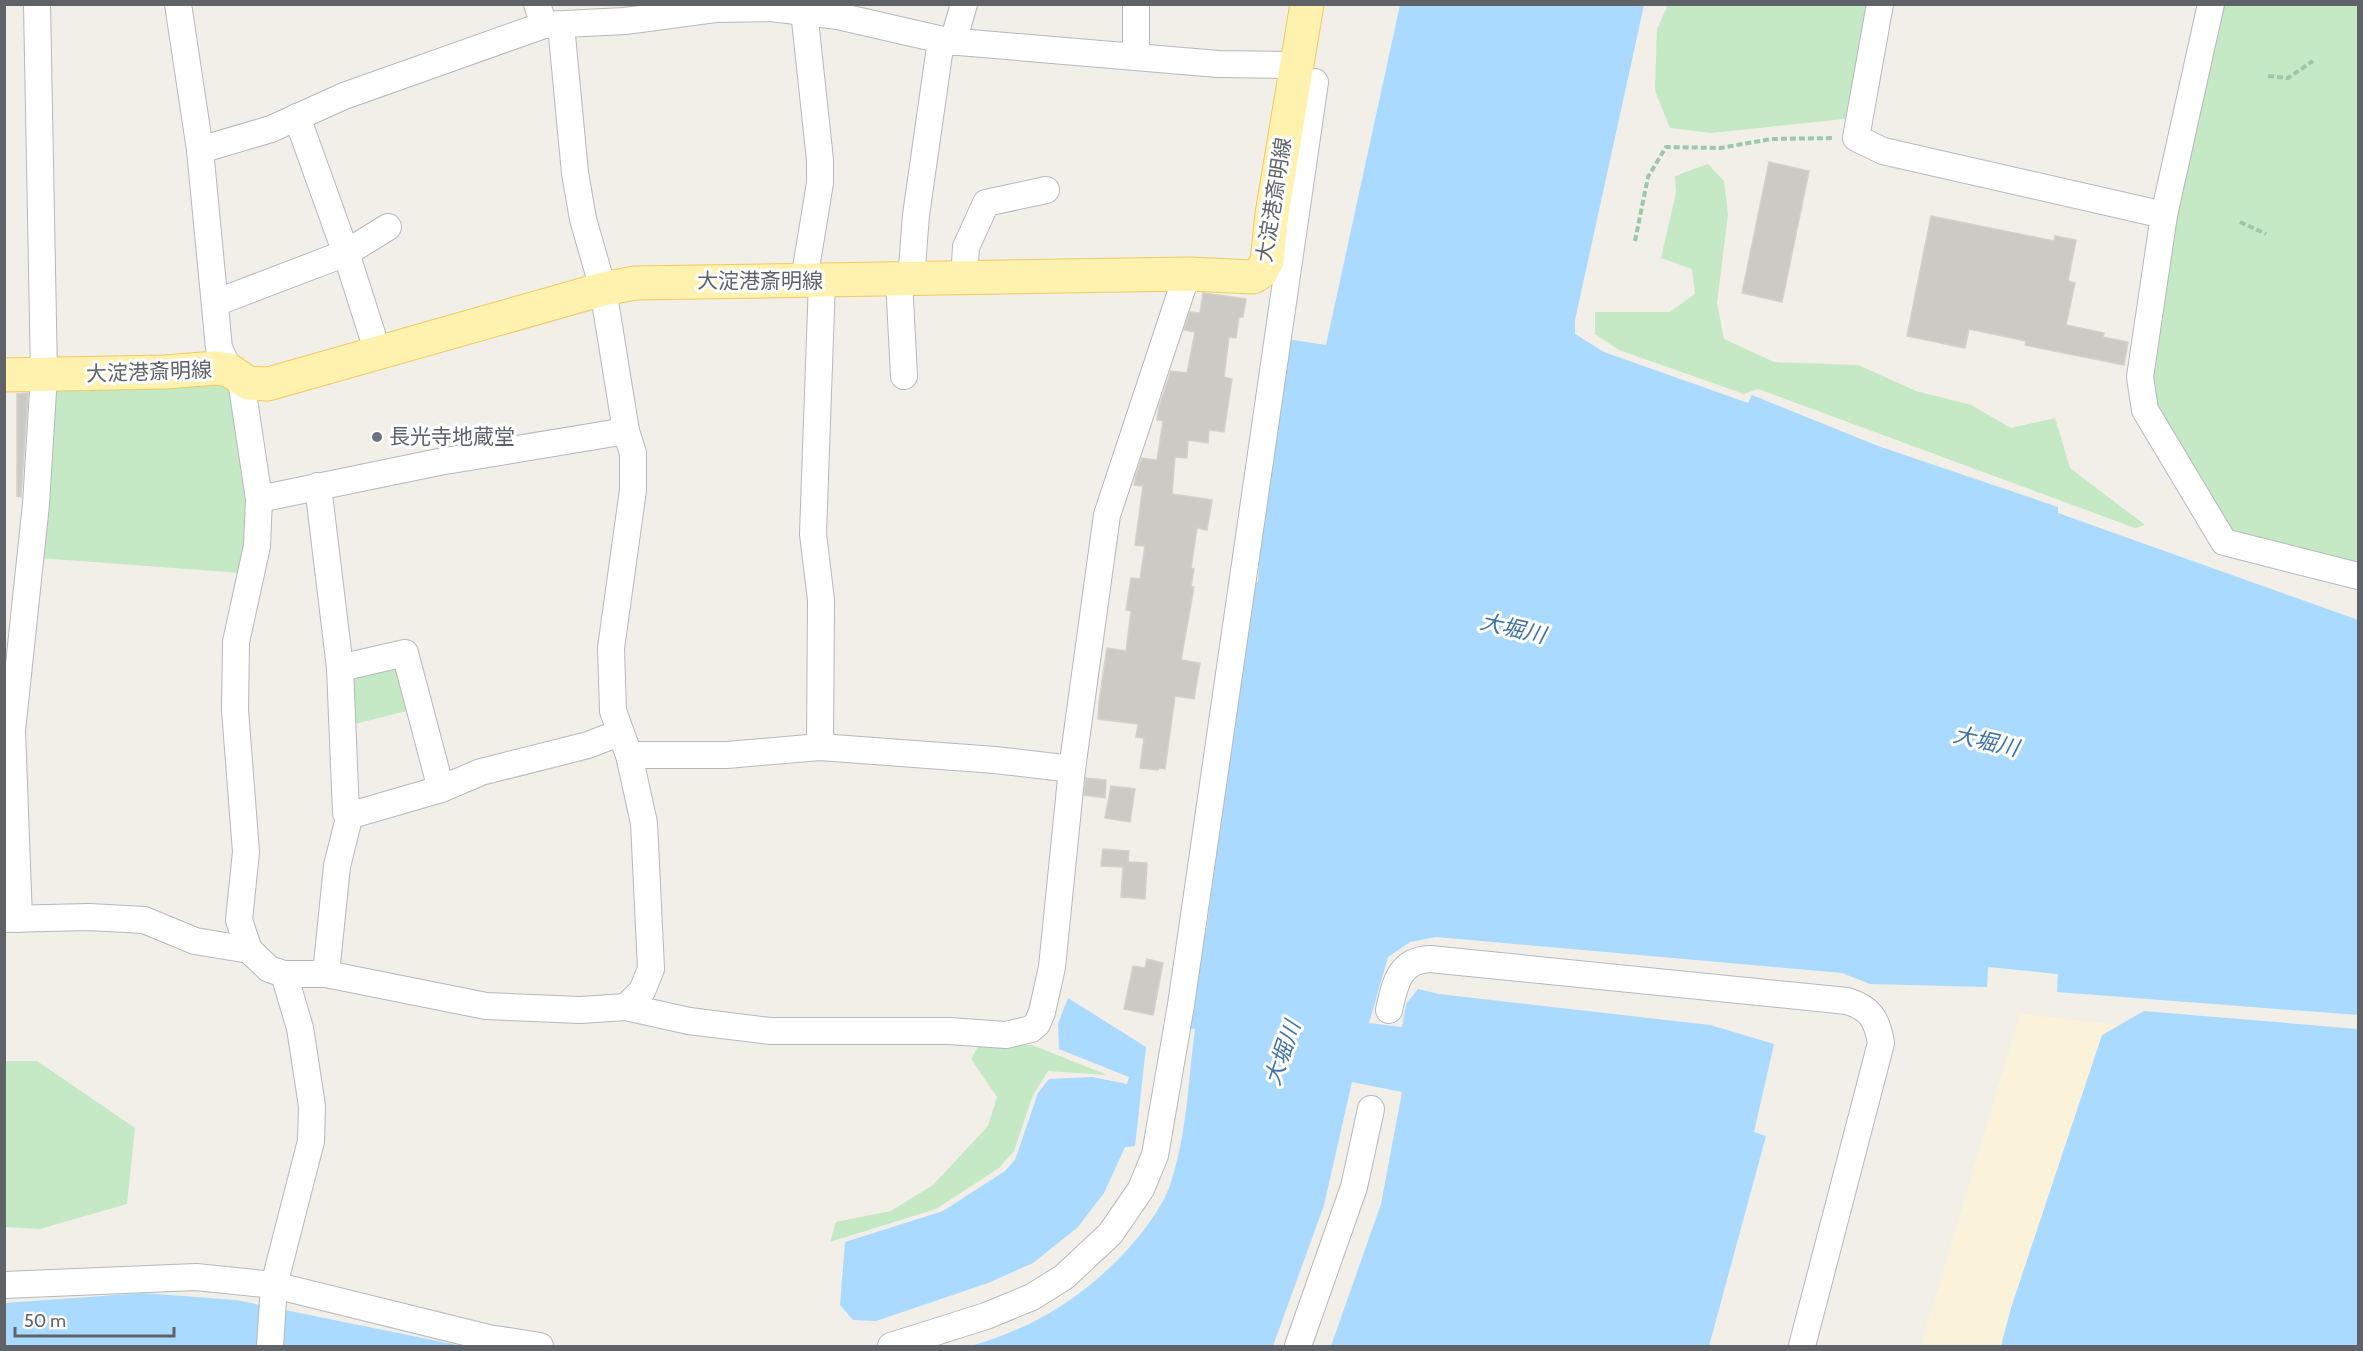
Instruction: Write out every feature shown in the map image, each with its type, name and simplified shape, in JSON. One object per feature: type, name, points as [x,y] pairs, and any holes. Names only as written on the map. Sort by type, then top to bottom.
[{"type":"main road","name":"大淀港斎明線","points":[[4,375],[216,368],[253,384],[268,384],[603,289],[662,281],[905,280],[1189,274],[1253,276],[1265,267],[1305,74],[1307,4]]},
{"type":"street","points":[[37,4],[44,375],[36,504],[12,731],[12,919],[90,917],[144,921],[195,941],[249,950]]},
{"type":"street","points":[[178,4],[200,150],[219,348],[235,375],[259,499],[257,546],[236,642],[235,710],[246,852],[239,921],[249,950],[269,969],[284,974],[326,974],[486,1006],[580,1010],[626,1006],[688,1021],[770,1031],[949,1031],[1006,1035],[1031,1029],[1037,1024],[1042,1012],[1052,967],[1072,769],[1107,515],[1189,274]]},
{"type":"street","points":[[904,376],[905,280],[947,41],[964,4]]},
{"type":"street","points":[[1136,4],[1136,56]]},
{"type":"street","points":[[1880,4],[1856,138],[1883,151],[2164,214]]},
{"type":"street","points":[[2211,4],[2164,214],[2140,377],[2145,410],[2224,542],[2358,576]]},
{"type":"street","points":[[200,150],[271,129],[344,96],[547,18],[625,21],[715,9],[839,10],[947,41],[1136,56],[1305,74],[1181,1005],[1155,1155],[1141,1189],[1110,1234],[1064,1277],[1032,1297],[986,1316],[891,1347]]},
{"type":"street","points":[[804,11],[820,160],[813,280],[813,534],[822,600],[820,747]]},
{"type":"street","points":[[547,18],[583,219],[603,289],[626,430],[633,453],[633,490],[611,648],[613,711],[644,823],[651,969],[642,991],[626,1006]]},
{"type":"street","points":[[297,117],[346,253],[378,353]]},
{"type":"street","points":[[964,279],[966,247],[986,203],[1046,190]]},
{"type":"street","points":[[215,303],[346,253],[388,227]]},
{"type":"street","points":[[259,499],[439,462],[626,430]]},
{"type":"street","points":[[318,486],[340,668],[346,813],[349,818]]},
{"type":"street","points":[[340,668],[405,653],[441,789]]},
{"type":"street","points":[[326,974],[337,866],[349,818],[355,814],[441,789],[481,772],[588,745],[624,744],[728,755],[820,747],[995,760],[1072,769]]},
{"type":"street","points":[[1389,1010],[1395,982],[1409,963],[1419,959],[1847,1001],[1863,1006],[1877,1020],[1881,1043],[1802,1347]]},
{"type":"street","points":[[270,1347],[274,1285],[311,1141],[312,1106],[300,1028],[284,974]]},
{"type":"street","points":[[1298,1347],[1354,1187],[1371,1109]]},
{"type":"street","points":[[4,1285],[196,1277],[274,1285],[489,1338],[540,1347]]},
{"type":"path","points":[[2268,76],[2288,78],[2313,61]]},
{"type":"path","points":[[1635,240],[1648,177],[1666,147],[1720,148],[1771,139],[1856,138]]},
{"type":"path","points":[[2240,222],[2266,234]]},
{"type":"green space","points":[[1668,5],[1875,5],[1853,118],[1711,133],[1670,128],[1655,91],[1657,29]]},
{"type":"green space","points":[[2213,5],[2358,5],[2358,577],[2224,542],[2140,377]]},
{"type":"green space","points":[[1708,164],[1724,181],[1728,214],[1717,303],[1724,339],[1774,362],[1858,365],[1916,391],[1971,405],[2011,428],[2055,418],[2070,468],[2145,525],[2135,528],[1758,389],[1744,394],[1619,350],[1595,334],[1595,312],[1670,312],[1695,294],[1692,269],[1661,258],[1676,193],[1675,176]]},
{"type":"green space","points":[[221,379],[236,392],[252,497],[241,573],[40,558],[51,385]]},
{"type":"green space","points":[[402,658],[415,709],[347,726],[352,669]]},
{"type":"green space","points":[[979,1045],[1032,1045],[1107,1075],[1048,1071],[1033,1095],[1014,1151],[999,1168],[936,1209],[830,1242],[836,1222],[891,1211],[933,1185],[988,1126],[997,1097],[971,1059]]},
{"type":"green space","points":[[5,1061],[37,1061],[135,1128],[127,1204],[40,1229],[5,1227]]},
{"type":"sand","points":[[2020,1014],[2162,1030],[2055,1346],[1921,1346]]},
{"type":"water","name":"大堀川","points":[[1400,5],[1644,5],[1575,320],[1575,334],[1604,352],[1748,403],[1752,395],[1878,446],[2058,507],[2058,513],[2358,620],[2358,1015],[2057,992],[2058,974],[1988,967],[1987,987],[1870,984],[1842,973],[1436,937],[1410,942],[1388,957],[1369,1023],[1402,1027],[1406,1004],[1418,989],[1439,994],[1710,1025],[1774,1044],[1754,1132],[1766,1136],[1709,1346],[1331,1346],[1381,1204],[1402,1092],[1352,1082],[1324,1205],[1273,1346],[971,1346],[994,1339],[1037,1320],[1057,1309],[1094,1282],[1140,1235],[1169,1188],[1180,1149],[1186,1109],[1195,1029],[1188,1028],[1202,934],[1206,933],[1253,582],[1258,582],[1259,560],[1256,559],[1287,339],[1326,345]]},
{"type":"water","points":[[1068,998],[1146,1047],[1135,1146],[1125,1147],[1104,1193],[1078,1227],[1033,1263],[988,1283],[876,1321],[853,1320],[840,1305],[845,1242],[943,1211],[1005,1171],[1015,1160],[1038,1093],[1049,1079],[1092,1077],[1127,1084],[1129,1077],[1059,1049],[1058,1024]]},
{"type":"water","points":[[2144,1011],[2358,1029],[2358,1346],[2001,1346],[2011,1308],[2102,1035]]},
{"type":"water","points":[[143,1293],[236,1300],[462,1346],[5,1346],[5,1303]]},
{"type":"building","points":[[1769,162],[1809,171],[1782,302],[1742,293]]},
{"type":"building","points":[[1931,216],[2054,241],[2055,236],[2076,240],[2068,281],[2075,283],[2066,325],[2104,333],[2103,337],[2128,342],[2124,365],[2025,345],[2026,341],[1969,329],[1965,348],[1907,336]]},
{"type":"building","points":[[1203,293],[1246,299],[1243,317],[1239,317],[1236,338],[1229,337],[1224,377],[1232,379],[1224,432],[1209,430],[1208,443],[1188,440],[1187,458],[1175,457],[1172,494],[1212,500],[1207,530],[1197,528],[1191,568],[1194,569],[1191,587],[1194,587],[1181,660],[1200,663],[1194,699],[1175,696],[1165,769],[1140,768],[1144,738],[1136,737],[1138,724],[1098,719],[1099,702],[1107,648],[1126,651],[1131,611],[1126,610],[1131,578],[1140,579],[1145,546],[1135,545],[1143,486],[1134,485],[1136,475],[1142,458],[1157,460],[1163,421],[1157,420],[1159,407],[1171,371],[1187,373],[1195,332],[1184,330],[1190,312],[1200,313]]},
{"type":"building","points":[[28,393],[21,497],[17,496],[17,394]]},
{"type":"building","points":[[1086,778],[1106,780],[1105,798],[1084,795]]},
{"type":"building","points":[[1111,786],[1135,789],[1130,822],[1105,818]]},
{"type":"building","points":[[1103,849],[1129,851],[1128,862],[1147,863],[1145,899],[1121,897],[1123,867],[1101,866]]},
{"type":"building","points":[[1147,959],[1163,963],[1153,1015],[1124,1009],[1133,966],[1145,968]]},
{"type":"place","name":"長光寺地蔵堂","points":[[377,437]]}]
